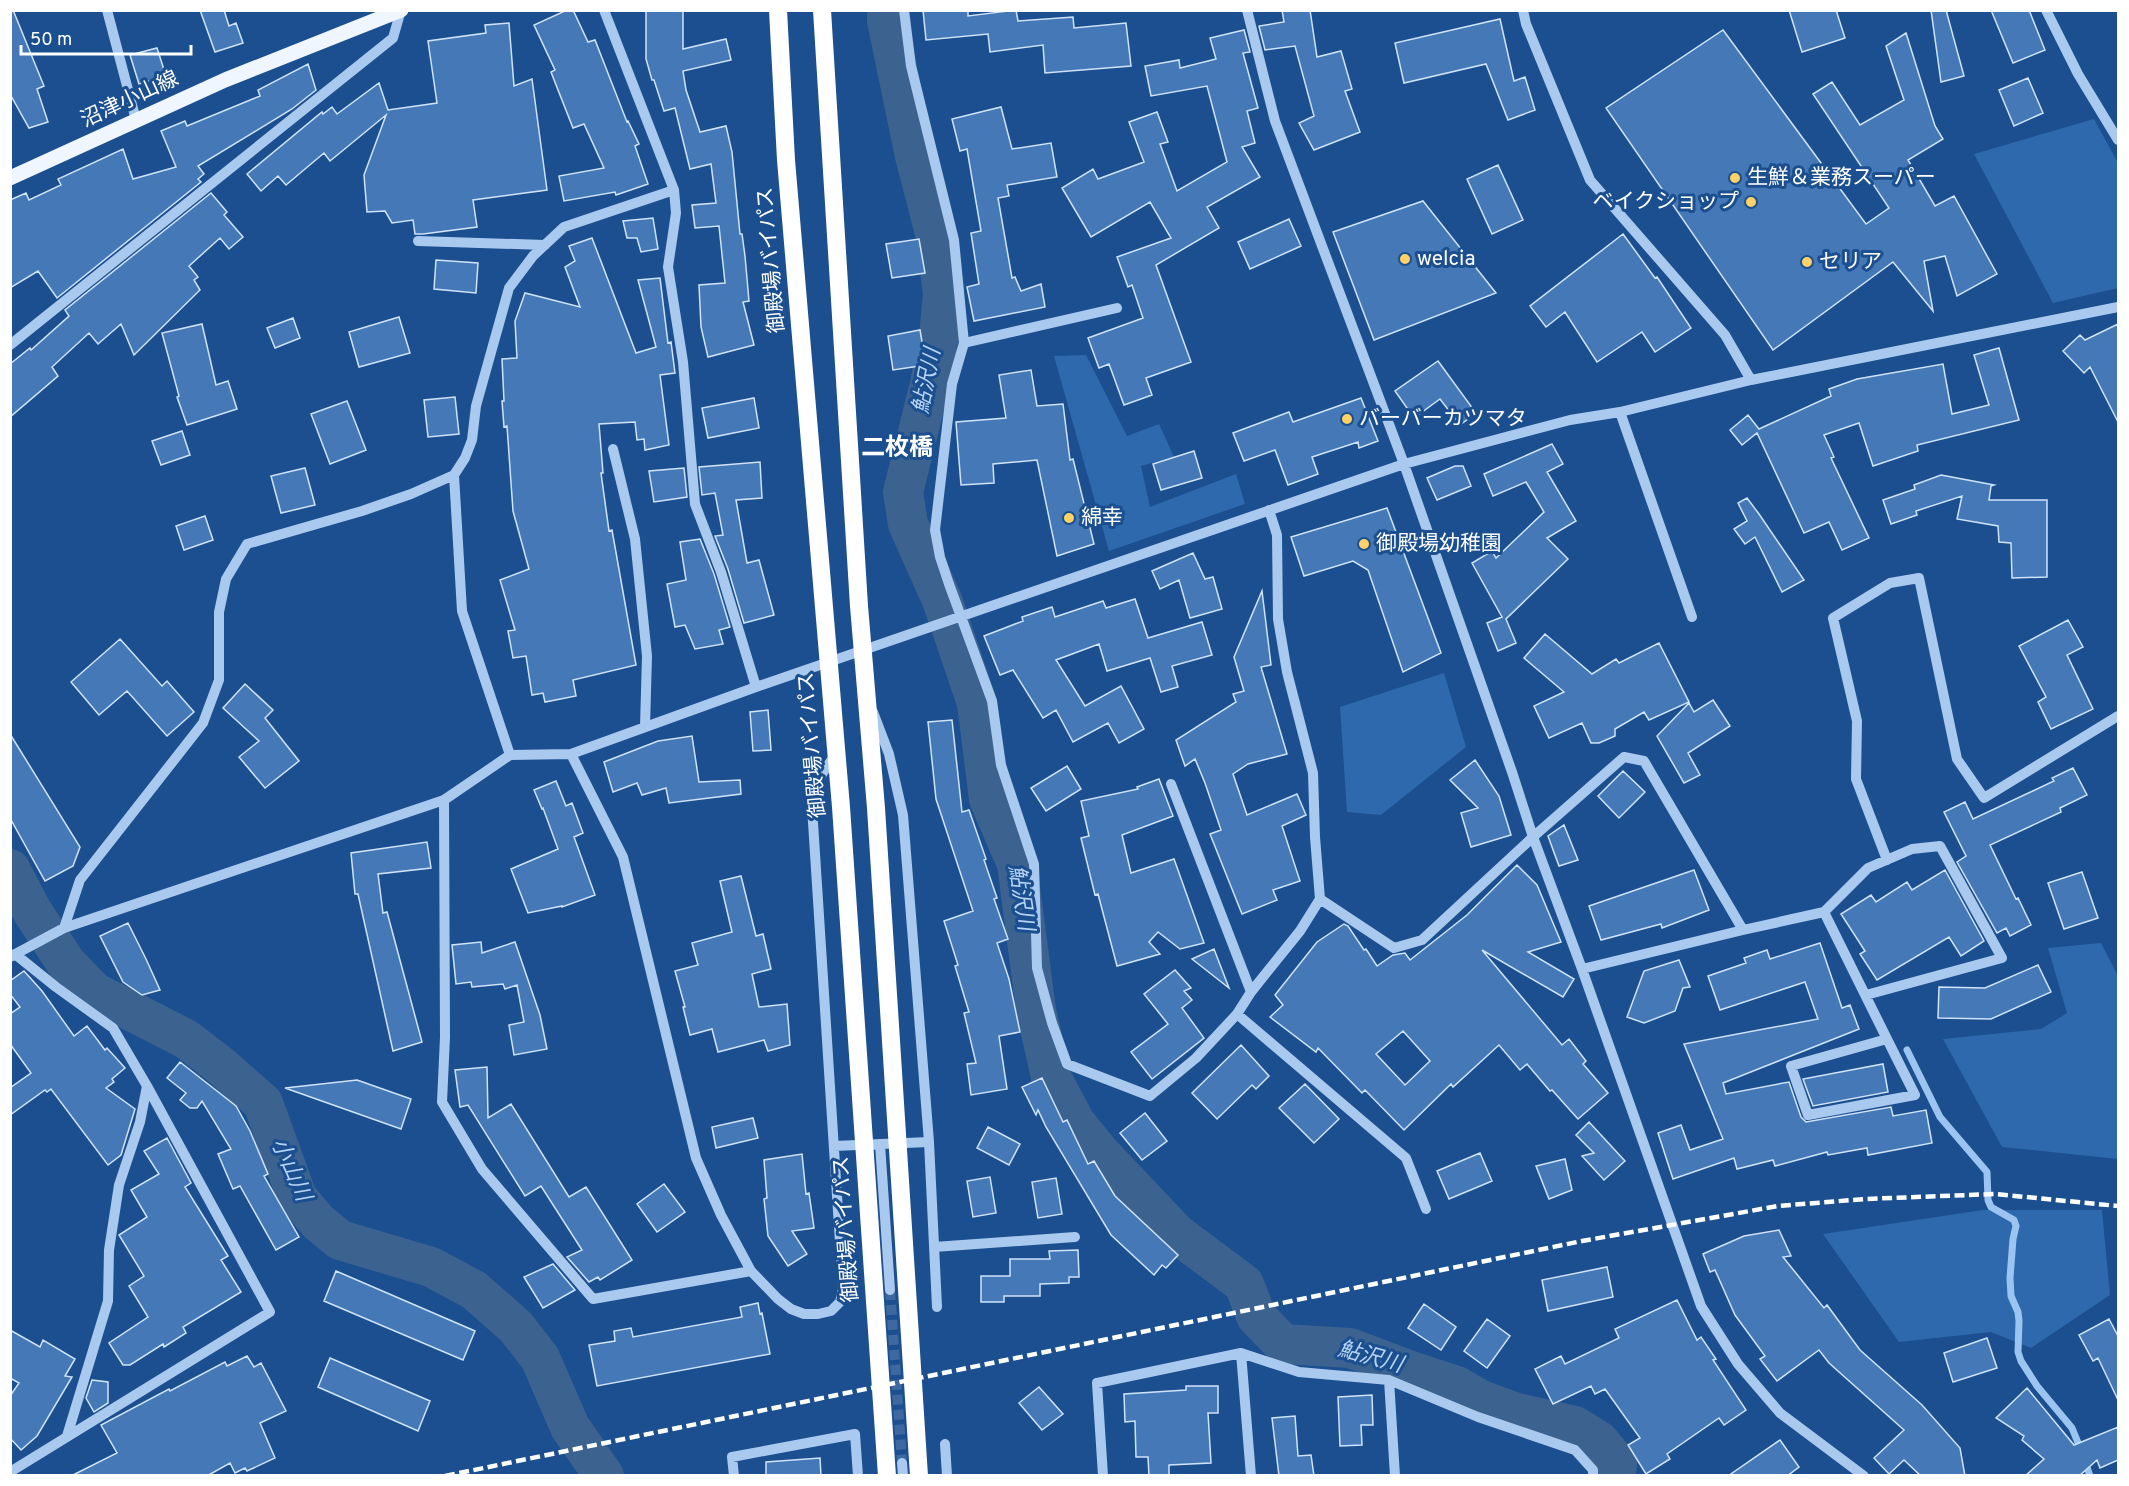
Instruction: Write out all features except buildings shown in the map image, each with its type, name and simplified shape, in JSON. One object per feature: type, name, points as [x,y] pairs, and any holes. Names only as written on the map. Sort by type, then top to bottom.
[{"type":"highway","name":"御殿場バイパス","points":[[778,10],[786,160],[841,807],[887,1476]]},
{"type":"highway","points":[[822,10],[862,651],[876,808],[919,1476]]},
{"type":"main road","name":"沼津小山線","points":[[10,178],[225,80],[401,10]]},
{"type":"street","points":[[107,10],[136,120]]},
{"type":"street","points":[[10,345],[393,38],[401,10]]},
{"type":"street","points":[[604,10],[674,190],[676,213],[668,267],[683,362],[695,504],[721,572],[756,687]]},
{"type":"street","points":[[904,10],[911,66],[954,240],[964,343],[952,384],[935,530],[940,557],[960,618],[992,701],[1001,765],[1034,864],[1037,968],[1052,1023],[1067,1064],[1150,1096],[1196,1058],[1237,1014],[1251,992],[1300,931],[1320,899],[1313,773],[1287,672],[1278,619],[1277,535],[1269,510]]},
{"type":"street","points":[[1247,10],[1275,121],[1404,464],[1533,837],[1701,1306],[1738,1364],[1780,1413],[1864,1476]]},
{"type":"street","points":[[1522,10],[1590,180],[1725,335],[1751,380]]},
{"type":"street","points":[[2046,10],[2078,74],[2118,140]]},
{"type":"street","points":[[63,928],[80,879],[203,723],[219,680],[219,612],[226,579],[247,544],[362,511],[411,494],[454,475],[465,458],[472,440],[476,406],[509,288],[533,256],[564,227],[674,190]]},
{"type":"street","points":[[418,241],[545,245]]},
{"type":"street","points":[[10,1472],[270,1312],[113,1028],[56,987],[17,953],[63,928],[444,800],[510,755],[572,754],[756,687],[1404,464],[1570,420],[1620,412],[1751,380],[2118,307]]},
{"type":"street","points":[[964,343],[1117,308]]},
{"type":"street","points":[[1620,412],[1692,616]]},
{"type":"street","points":[[613,449],[635,539],[647,656],[645,728]]},
{"type":"street","points":[[454,475],[462,611],[510,755]]},
{"type":"street","points":[[1887,860],[1856,779],[1857,721],[1833,618],[1890,583],[1919,578],[1957,759],[1984,798],[2118,716]]},
{"type":"street","points":[[867,698],[890,754],[903,815],[929,1142],[937,1307]]},
{"type":"street","points":[[572,754],[623,857],[696,1158],[721,1215],[751,1271],[778,1299],[791,1309],[804,1314],[831,1311],[840,1302],[843,1288],[812,807],[813,792],[819,777],[836,754]]},
{"type":"street","points":[[1320,899],[1394,948],[1422,940],[1533,837],[1624,757],[1644,761],[1743,930]]},
{"type":"street","points":[[1171,784],[1251,992]]},
{"type":"street","points":[[444,800],[445,1037],[442,1102],[482,1169],[593,1299],[751,1271]]},
{"type":"street","points":[[1582,969],[1824,912],[1869,868],[1912,849],[1940,846],[2002,958],[1866,995]]},
{"type":"street","points":[[1824,912],[1916,1095],[1808,1115],[1791,1066],[1887,1039]]},
{"type":"street","points":[[1237,1014],[1406,1158],[1426,1209]]},
{"type":"street","points":[[67,1436],[108,1301],[109,1250],[119,1185],[140,1122],[147,1086]]},
{"type":"street","points":[[834,1146],[929,1142]]},
{"type":"street","points":[[880,1144],[890,1290]]},
{"type":"street","points":[[934,1247],[1075,1237]]},
{"type":"street","points":[[1241,1353],[1251,1476]]},
{"type":"street","points":[[1103,1476],[1097,1383],[1241,1353],[1299,1372],[1389,1380],[1478,1416],[1575,1450],[1593,1470],[1593,1476]]},
{"type":"street","points":[[1389,1380],[1395,1476]]},
{"type":"street","points":[[734,1476],[732,1457],[855,1434],[858,1476]]},
{"type":"street","points":[[945,1444],[946,1476]]},
{"type":"street","points":[[902,1463],[903,1476]]},
{"type":"shaded area","points":[[2094,119],[2118,163],[2118,288],[2053,303],[1974,154]]},
{"type":"shaded area","points":[[1086,355],[1127,436],[1159,424],[1174,457],[1141,466],[1150,507],[1236,474],[1245,504],[1109,551],[1054,356]]},
{"type":"shaded area","points":[[1444,673],[1466,747],[1381,815],[1347,812],[1340,707]]},
{"type":"shaded area","points":[[2101,943],[2118,976],[2118,1159],[2002,1147],[1943,1039],[2041,1029],[2067,1013],[2048,948]]},
{"type":"shaded area","points":[[1983,1210],[2102,1210],[2110,1295],[2031,1348],[1991,1332],[1899,1342],[1823,1234]]},
{"type":"waterway","name":"鮎沢川","points":[[887,10],[887,21],[915,156],[936,237],[943,294],[939,336],[930,384],[903,492],[908,524],[942,600],[977,703],[989,799],[1017,864],[1036,1010],[1051,1077],[1075,1122],[1101,1154],[1177,1234],[1244,1284],[1256,1316],[1283,1344],[1350,1348],[1457,1386],[1481,1400],[1517,1413],[1575,1426],[1599,1441],[1617,1463],[1616,1476]]},
{"type":"waterway","name":"小山川","points":[[10,869],[32,911],[66,963],[94,992],[186,1039],[263,1103],[297,1197],[318,1222],[340,1240],[431,1267],[474,1290],[516,1327],[540,1358],[570,1427],[604,1476]]},
{"type":"waterway","points":[[1907,1050],[1940,1117],[1987,1172],[1988,1200],[1991,1207],[2014,1220],[2016,1226],[2010,1278],[2011,1296],[2019,1321],[2018,1352],[2037,1386],[2072,1428],[2081,1450]]},
{"type":"waterway","points":[[2085,1461],[2090,1476]]},
{"type":"tunnel","points":[[890,1290],[902,1463]]},
{"type":"railway","points":[[445,1476],[1582,1241],[1778,1206],[1865,1199],[1995,1194],[2118,1206]]},
{"type":"place","name":"生鮮＆業務スーパー","points":[[1735,178]]},
{"type":"place","name":"ベイクショップ","points":[[1751,202]]},
{"type":"place","name":"welcia","points":[[1405,259]]},
{"type":"place","name":"セリア","points":[[1807,262]]},
{"type":"place","name":"バーバーカツマタ","points":[[1347,419]]},
{"type":"place","name":"綿幸","points":[[1069,518]]},
{"type":"place","name":"御殿場幼稚園","points":[[1364,544]]},
{"type":"district","name":"二枚橋","points":[[897,449]]}]
